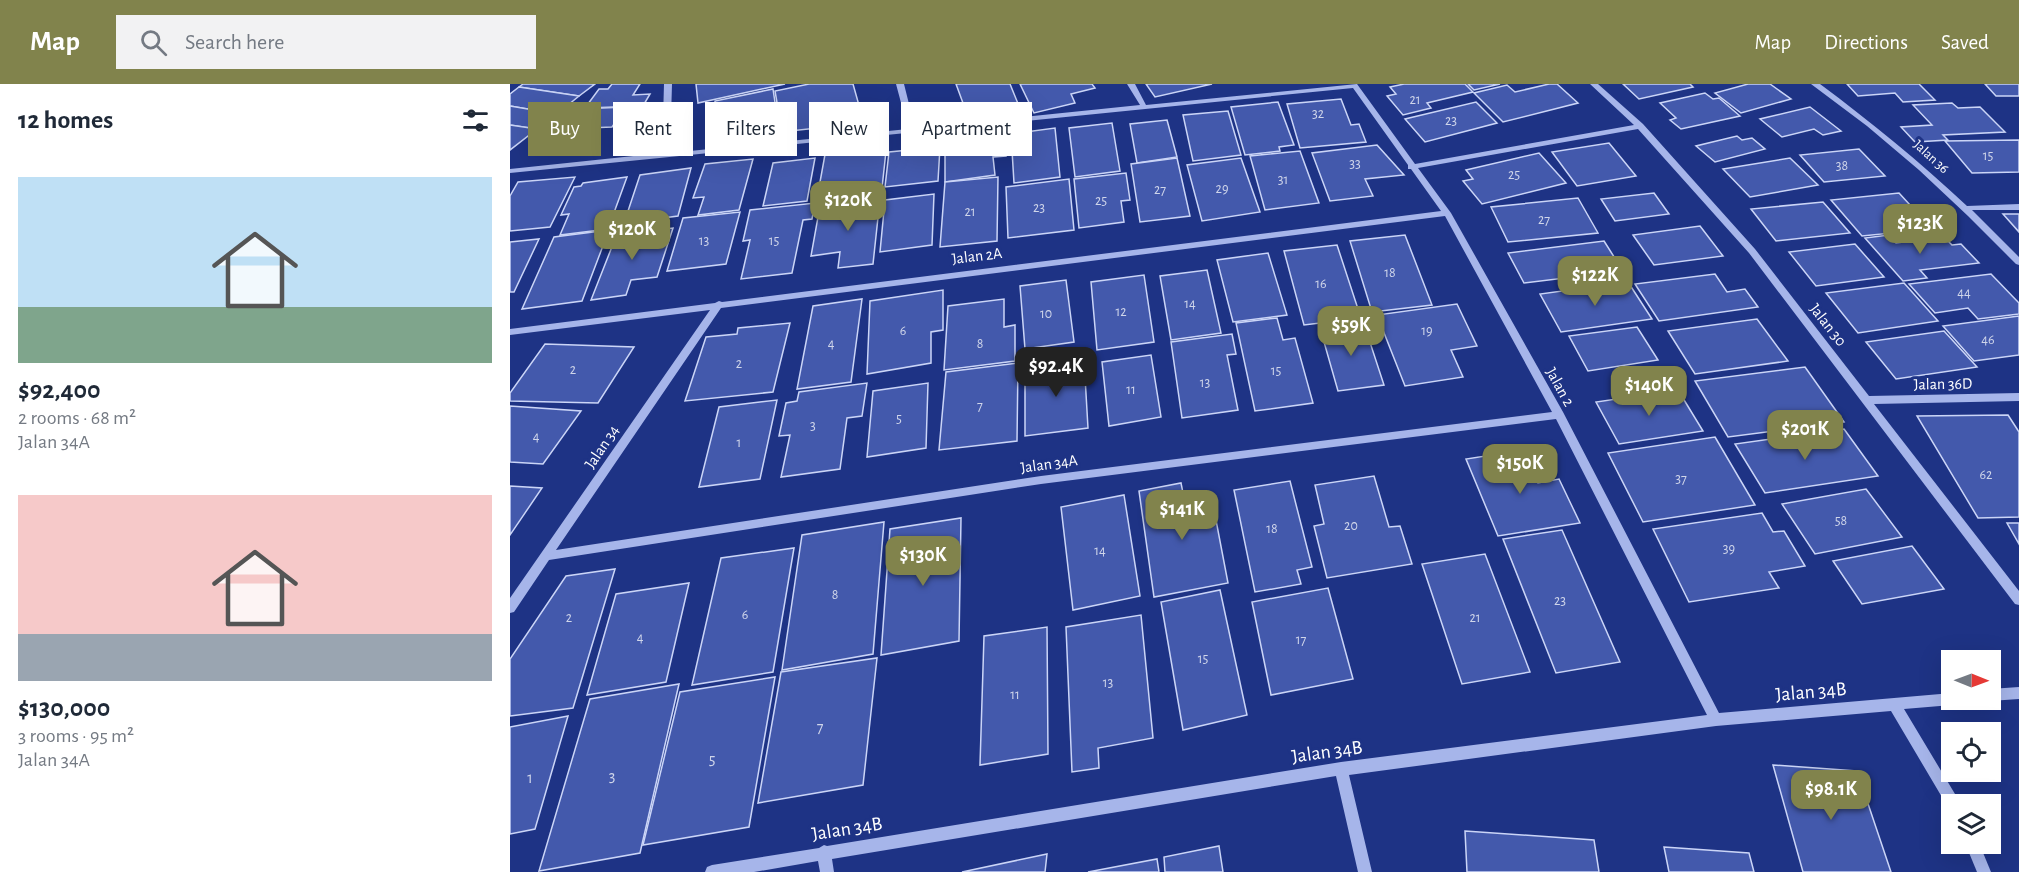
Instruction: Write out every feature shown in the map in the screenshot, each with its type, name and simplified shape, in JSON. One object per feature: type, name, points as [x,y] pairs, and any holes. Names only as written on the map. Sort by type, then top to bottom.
[{"type":"street","points":[[667,102],[668,84]]},
{"type":"street","points":[[900,84],[905,102]]},
{"type":"street","points":[[1131,84],[1144,107]]},
{"type":"street","name":"Jalan 30","points":[[1594,84],[1640,126],[1752,251],[2019,600]]},
{"type":"street","name":"Jalan 36","points":[[1815,84],[1898,145],[1968,208],[2019,262]]},
{"type":"street","points":[[1032,119],[1354,85]]},
{"type":"street","name":"Jalan 2","points":[[1354,85],[1411,167],[1447,213],[1559,415],[1716,720]]},
{"type":"street","points":[[1411,167],[1640,126]]},
{"type":"street","points":[[693,152],[901,132]]},
{"type":"street","points":[[510,171],[656,156]]},
{"type":"street","points":[[1968,208],[2019,207]]},
{"type":"street","name":"Jalan 2A","points":[[510,332],[1447,213]]},
{"type":"street","name":"Jalan 34","points":[[510,608],[718,304]]},
{"type":"street","name":"Jalan 36D","points":[[1867,400],[2019,397]]},
{"type":"street","name":"Jalan 34A","points":[[546,556],[1041,480],[1559,415]]},
{"type":"street","points":[[2001,695],[2019,693]]},
{"type":"street","name":"Jalan 34B","points":[[712,872],[1341,769],[1716,720],[1941,700]]},
{"type":"street","points":[[1893,704],[1948,794]]},
{"type":"street","points":[[1341,769],[1365,872]]},
{"type":"street","points":[[824,852],[827,872]]},
{"type":"street","points":[[1977,854],[1984,872]]},
{"type":"building","points":[[523,84],[595,84],[579,96],[519,87]]},
{"type":"building","points":[[612,84],[640,84],[633,95],[650,94],[645,102],[613,102],[613,107],[601,107],[601,102],[589,102],[599,89],[608,89]]},
{"type":"building","points":[[696,84],[785,84],[698,103]]},
{"type":"building","points":[[809,84],[853,84],[858,102],[809,102],[809,129],[797,130],[797,102],[777,102],[775,91]]},
{"type":"building","points":[[956,84],[1010,84],[1017,102],[963,102]]},
{"type":"building","points":[[1020,84],[1092,84],[1095,88],[1071,94],[1075,103],[1034,113],[1032,102],[1029,102]]},
{"type":"building","points":[[1146,84],[1212,84],[1155,97]]},
{"type":"building","points":[[1404,84],[1465,84],[1473,92],[1427,103],[1431,108],[1403,115],[1387,96],[1396,94],[1390,87]]},
{"type":"building","points":[[1468,84],[1500,84],[1474,90]]},
{"type":"building","points":[[1557,84],[1578,103],[1503,122],[1474,93],[1507,85],[1515,92]]},
{"type":"building","points":[[1623,84],[1690,84],[1693,87],[1639,99]]},
{"type":"building","points":[[1748,84],[1770,84],[1791,99],[1741,113],[1715,93]]},
{"type":"building","points":[[1847,84],[1919,84],[1935,100],[1903,102],[1895,93],[1858,96]]},
{"type":"building","points":[[1985,84],[2019,84],[2019,96],[1996,96]]},
{"type":"building","points":[[519,87],[579,96],[572,102],[528,102],[528,109],[510,106],[510,94]]},
{"type":"building","points":[[773,89],[775,102],[715,102]]},
{"type":"building","points":[[1705,93],[1713,99],[1719,98],[1740,116],[1681,129],[1670,120],[1676,118],[1660,103]]},
{"type":"building","points":[[1341,99],[1351,125],[1359,124],[1366,142],[1300,148],[1287,104]]},
{"type":"building","points":[[1278,102],[1294,145],[1279,147],[1280,151],[1245,155],[1231,107]]},
{"type":"building","points":[[1476,102],[1497,123],[1425,142],[1405,119]]},
{"type":"building","points":[[1952,103],[1958,108],[1980,107],[2005,132],[1943,135],[1948,140],[1915,142],[1901,127],[1932,125],[1913,105]]},
{"type":"building","points":[[510,106],[528,109],[528,128],[510,125]]},
{"type":"building","points":[[1810,107],[1841,131],[1823,135],[1814,129],[1782,137],[1760,119]]},
{"type":"building","points":[[601,108],[613,108],[612,127],[601,127]]},
{"type":"building","points":[[1228,111],[1241,155],[1193,161],[1183,115]]},
{"type":"building","points":[[1167,120],[1177,157],[1137,163],[1130,124]]},
{"type":"building","points":[[1112,123],[1120,171],[1075,177],[1069,128]]},
{"type":"building","points":[[510,125],[528,128],[528,136],[510,150]]},
{"type":"building","points":[[1055,128],[1060,177],[1014,183],[1012,156],[1032,156],[1032,131]]},
{"type":"building","points":[[1737,136],[1742,140],[1752,138],[1765,149],[1715,162],[1696,146]]},
{"type":"building","points":[[2019,140],[2019,172],[1972,173],[1945,141]]},
{"type":"building","points":[[1609,143],[1636,176],[1577,186],[1552,152]]},
{"type":"building","points":[[1377,145],[1404,175],[1365,179],[1373,196],[1330,201],[1312,153]]},
{"type":"building","points":[[1859,149],[1885,176],[1824,182],[1800,155]]},
{"type":"building","points":[[901,151],[901,156],[939,156],[938,181],[885,187],[889,152]]},
{"type":"building","points":[[1300,151],[1319,203],[1265,210],[1250,156]]},
{"type":"building","points":[[1539,153],[1566,183],[1482,204],[1463,181],[1473,179],[1466,170]]},
{"type":"building","points":[[825,156],[885,156],[881,197],[816,204]]},
{"type":"building","points":[[945,156],[1006,156],[993,157],[995,175],[945,182]]},
{"type":"building","points":[[815,158],[807,201],[763,206],[773,163]]},
{"type":"building","points":[[1177,158],[1190,216],[1140,222],[1131,164]]},
{"type":"building","points":[[1241,158],[1260,212],[1202,221],[1187,165]]},
{"type":"building","points":[[1790,158],[1818,185],[1750,197],[1723,169]]},
{"type":"building","points":[[753,159],[739,210],[698,215],[704,197],[693,198],[705,164]]},
{"type":"building","points":[[691,168],[678,216],[624,223],[640,175]]},
{"type":"building","points":[[1126,173],[1130,200],[1121,201],[1124,222],[1079,228],[1074,179]]},
{"type":"building","points":[[575,177],[550,227],[510,231],[510,196],[518,182]]},
{"type":"building","points":[[627,177],[608,229],[560,235],[569,214],[561,215],[574,187],[581,186],[583,183]]},
{"type":"building","points":[[998,177],[997,241],[940,247],[945,182]]},
{"type":"building","points":[[1069,179],[1074,230],[1008,238],[1006,187]]},
{"type":"building","points":[[1654,193],[1669,214],[1615,221],[1601,199]]},
{"type":"building","points":[[1899,193],[1932,229],[1862,236],[1831,200]]},
{"type":"building","points":[[934,194],[932,245],[880,252],[885,200]]},
{"type":"building","points":[[1578,198],[1598,233],[1508,242],[1491,207]]},
{"type":"building","points":[[880,199],[873,264],[838,268],[840,252],[811,256],[820,206]]},
{"type":"building","points":[[1823,202],[1850,233],[1776,241],[1751,209]]},
{"type":"building","points":[[815,203],[812,219],[803,220],[792,273],[741,279],[750,240],[743,241],[750,210]]},
{"type":"building","points":[[740,212],[726,264],[667,271],[683,218]]},
{"type":"building","points":[[2003,214],[2019,214],[2019,232]]},
{"type":"building","points":[[1700,226],[1723,256],[1654,265],[1633,235]]},
{"type":"building","points":[[673,228],[657,277],[631,280],[626,295],[591,300],[617,234]]},
{"type":"building","points":[[609,230],[582,301],[522,309],[554,237]]},
{"type":"building","points":[[1405,235],[1432,305],[1372,312],[1350,241]]},
{"type":"building","points":[[1889,235],[1896,243],[1944,237],[1952,245],[1961,244],[1979,263],[1920,270],[1927,278],[1903,281],[1865,238]]},
{"type":"building","points":[[539,239],[514,292],[510,292],[510,242]]},
{"type":"building","points":[[1604,241],[1623,271],[1524,283],[1508,253]]},
{"type":"building","points":[[1855,244],[1884,277],[1816,286],[1789,252]]},
{"type":"building","points":[[1337,245],[1361,318],[1304,325],[1284,251]]},
{"type":"building","points":[[1268,253],[1287,315],[1233,322],[1217,260]]},
{"type":"building","points":[[1207,270],[1221,333],[1171,340],[1160,276]]},
{"type":"building","points":[[1715,274],[1727,292],[1745,289],[1758,307],[1659,321],[1635,284]]},
{"type":"building","points":[[1991,274],[2019,303],[2019,314],[1978,319],[1968,308],[1935,313],[1909,284]]},
{"type":"building","points":[[1144,275],[1154,342],[1097,350],[1091,282]]},
{"type":"building","points":[[1066,280],[1074,342],[1025,349],[1020,286]]},
{"type":"building","points":[[1628,282],[1652,319],[1561,332],[1540,294]]},
{"type":"building","points":[[1904,283],[1938,321],[1858,333],[1826,293]]},
{"type":"building","points":[[943,290],[943,330],[931,332],[931,363],[867,374],[870,301]]},
{"type":"building","points":[[862,299],[851,382],[797,389],[813,306]]},
{"type":"building","points":[[1004,299],[1004,327],[1015,325],[1015,361],[944,370],[948,306]]},
{"type":"building","points":[[1457,304],[1477,346],[1451,350],[1463,377],[1405,386],[1377,315]]},
{"type":"building","points":[[2019,316],[2019,355],[1974,361],[1943,326]]},
{"type":"building","points":[[1277,318],[1283,340],[1295,338],[1313,403],[1255,411],[1236,323]]},
{"type":"building","points":[[1757,319],[1788,361],[1695,374],[1668,331]]},
{"type":"building","points":[[790,323],[773,392],[685,401],[706,337],[737,334],[738,328]]},
{"type":"building","points":[[1364,324],[1384,385],[1338,391],[1320,328]]},
{"type":"building","points":[[1637,327],[1658,360],[1588,371],[1569,336]]},
{"type":"building","points":[[1944,331],[1977,367],[1896,379],[1866,342]]},
{"type":"building","points":[[1232,334],[1236,354],[1227,355],[1238,410],[1182,418],[1171,342]]},
{"type":"building","points":[[545,344],[634,347],[598,403],[510,401],[510,393]]},
{"type":"building","points":[[1151,355],[1161,417],[1109,426],[1102,362]]},
{"type":"building","points":[[1084,359],[1088,428],[1025,436],[1025,367]]},
{"type":"building","points":[[1018,363],[1017,441],[939,450],[946,372]]},
{"type":"building","points":[[1805,367],[1844,422],[1728,437],[1695,381]]},
{"type":"building","points":[[867,383],[862,416],[847,418],[840,469],[781,477],[790,435],[779,436],[786,403],[797,401],[799,392]]},
{"type":"building","points":[[928,383],[926,448],[867,457],[873,391]]},
{"type":"building","points":[[1678,390],[1703,431],[1619,444],[1596,402]]},
{"type":"building","points":[[777,400],[760,479],[699,487],[719,407]]},
{"type":"building","points":[[510,406],[581,411],[543,464],[510,462]]},
{"type":"building","points":[[2008,415],[2019,432],[2019,517],[1978,518],[1917,416]]},
{"type":"building","points":[[1844,429],[1878,476],[1765,493],[1735,444]]},
{"type":"building","points":[[1715,437],[1755,505],[1643,522],[1608,453]]},
{"type":"building","points":[[1524,450],[1538,483],[1559,479],[1580,523],[1498,536],[1466,459]]},
{"type":"building","points":[[1374,476],[1389,527],[1400,526],[1412,564],[1327,578],[1314,526],[1324,524],[1315,485]]},
{"type":"building","points":[[1290,481],[1312,567],[1297,570],[1301,584],[1255,592],[1234,490]]},
{"type":"building","points":[[1181,483],[1184,498],[1211,494],[1228,583],[1154,597],[1139,491]]},
{"type":"building","points":[[510,486],[542,488],[510,535]]},
{"type":"building","points":[[1866,489],[1902,537],[1815,554],[1782,504]]},
{"type":"building","points":[[1124,495],[1140,596],[1073,610],[1061,507]]},
{"type":"building","points":[[1762,513],[1773,532],[1784,531],[1805,566],[1769,572],[1779,588],[1689,602],[1653,529]]},
{"type":"building","points":[[961,518],[959,641],[881,655],[890,529]]},
{"type":"building","points":[[884,522],[873,654],[782,670],[802,535]]},
{"type":"building","points":[[2007,523],[2019,523],[2019,544]]},
{"type":"building","points":[[1562,530],[1620,662],[1556,673],[1503,539]]},
{"type":"building","points":[[1912,546],[1944,589],[1862,604],[1833,561]]},
{"type":"building","points":[[794,548],[773,672],[692,685],[721,558]]},
{"type":"building","points":[[1485,554],[1530,672],[1462,684],[1422,564]]},
{"type":"building","points":[[615,569],[573,708],[510,716],[510,659],[566,576]]},
{"type":"building","points":[[689,583],[666,682],[587,695],[616,594]]},
{"type":"building","points":[[1328,588],[1353,679],[1271,695],[1252,602]]},
{"type":"building","points":[[1220,590],[1247,715],[1183,730],[1161,602]]},
{"type":"building","points":[[1141,615],[1153,738],[1098,748],[1099,768],[1072,772],[1066,627]]},
{"type":"building","points":[[1047,627],[1048,754],[980,765],[984,636]]},
{"type":"building","points":[[877,658],[863,785],[758,803],[781,672]]},
{"type":"building","points":[[775,677],[749,827],[643,845],[680,692]]},
{"type":"building","points":[[679,684],[640,853],[539,871],[590,699]]},
{"type":"building","points":[[568,716],[535,829],[510,834],[510,727]]},
{"type":"building","points":[[1773,765],[1857,771],[1891,872],[1803,872]]},
{"type":"building","points":[[1465,831],[1594,840],[1599,872],[1467,872]]},
{"type":"building","points":[[1219,846],[1223,872],[1165,872],[1164,857]]},
{"type":"building","points":[[1664,847],[1749,853],[1754,872],[1669,872]]},
{"type":"building","points":[[1047,854],[1045,872],[962,872]]},
{"type":"building","points":[[1157,859],[1159,872],[1088,872]]}]
